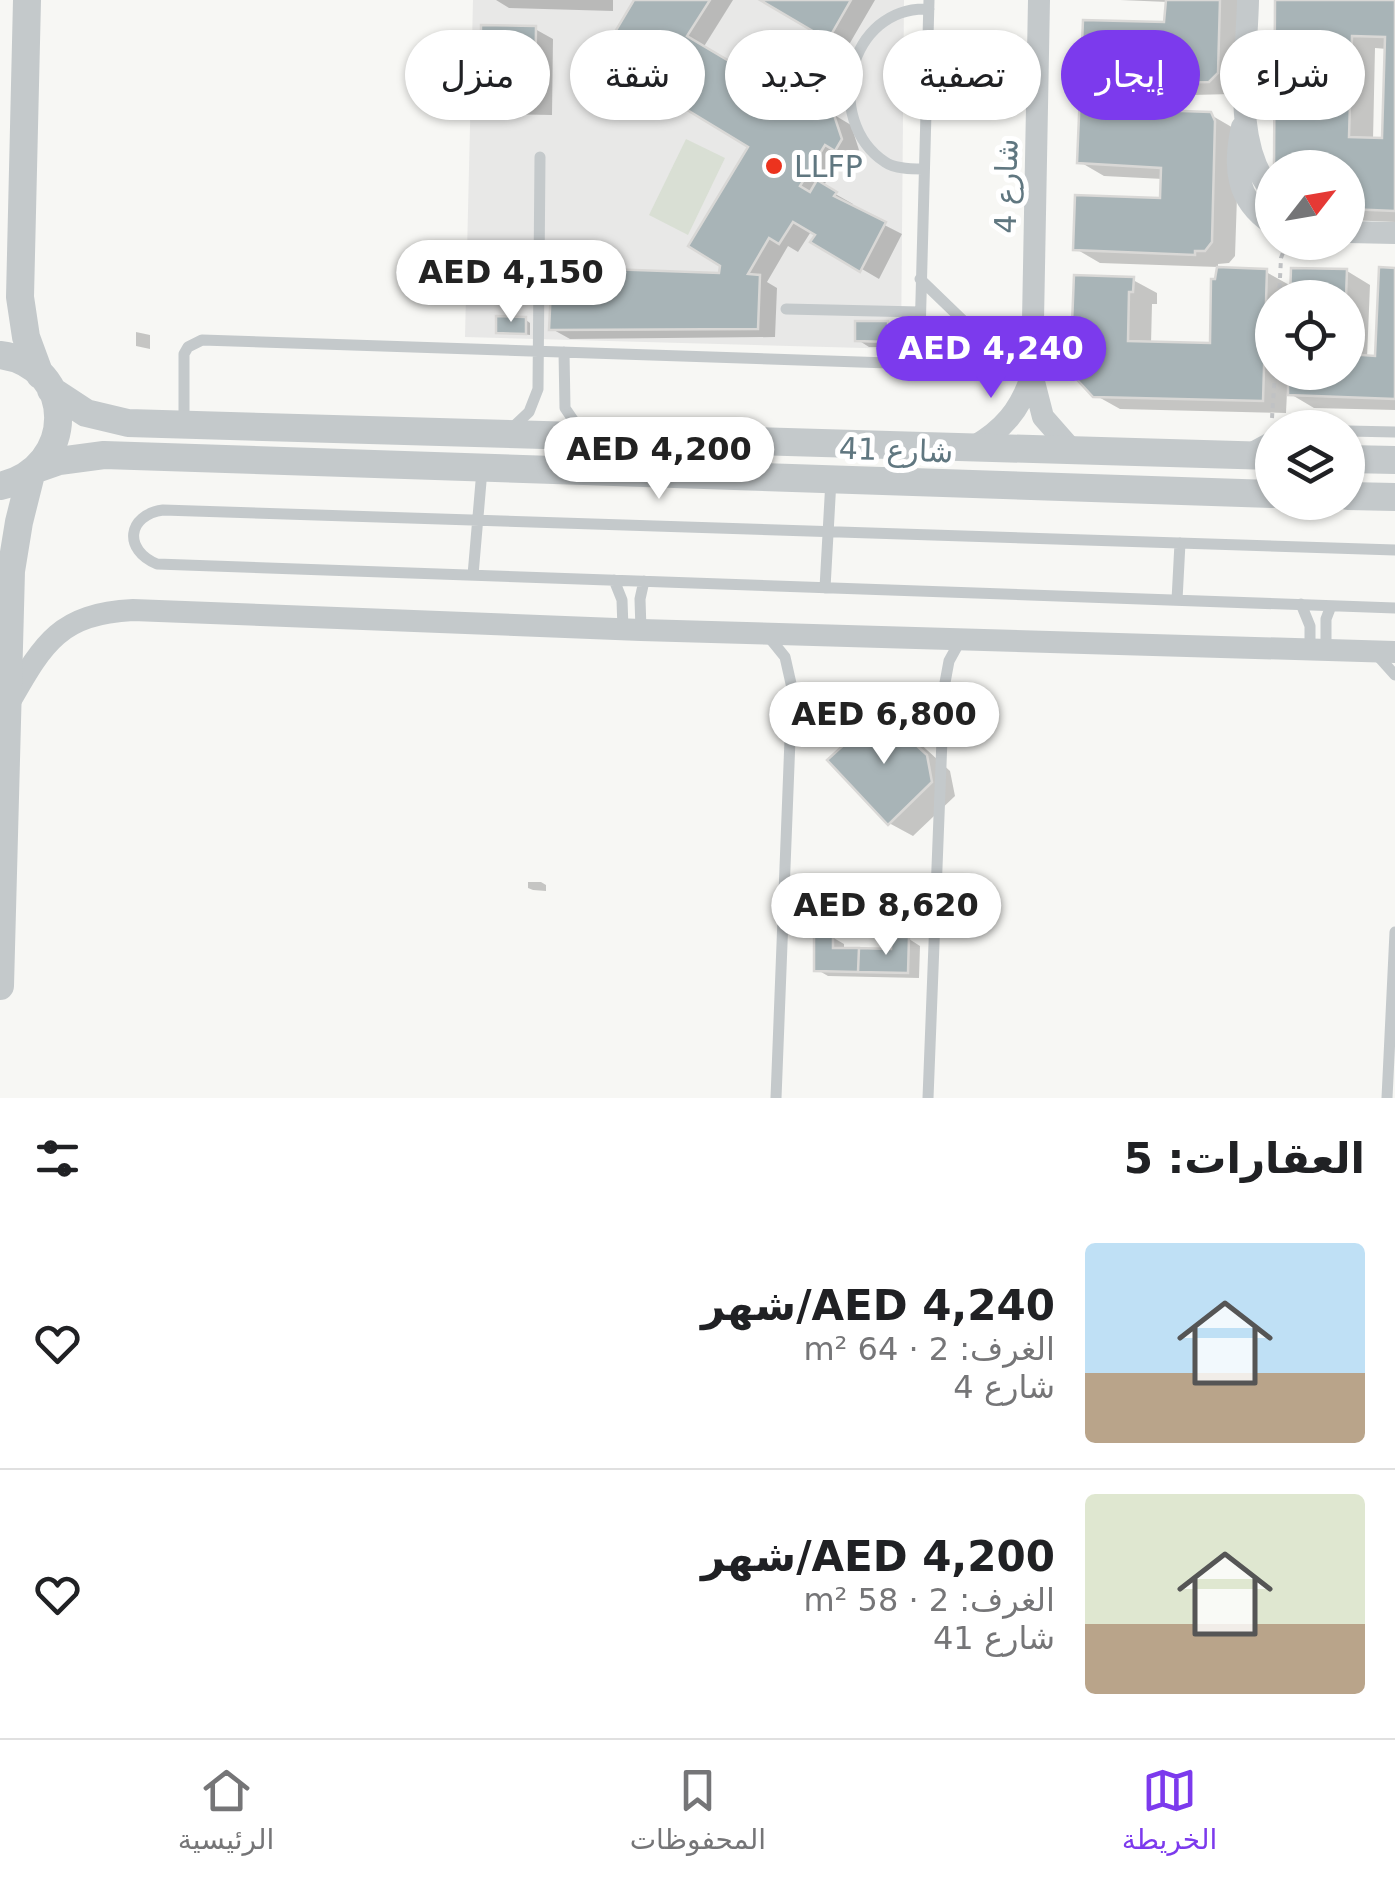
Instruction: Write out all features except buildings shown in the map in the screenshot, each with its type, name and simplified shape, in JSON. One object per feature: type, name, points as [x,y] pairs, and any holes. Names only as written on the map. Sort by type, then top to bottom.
[{"type":"street","points":[[0,986],[11,571],[18,522],[35,471],[56,439],[58,423],[46,382],[26,337],[20,298],[27,0]]},
{"type":"street","name":"شارع 4","points":[[1040,0],[1032,374],[1043,417],[1072,450]]},
{"type":"street","points":[[1247,30],[1248,0]]},
{"type":"street","points":[[1244,120],[1236,168],[1240,186],[1255,208]]},
{"type":"street","points":[[1247,120],[1255,161]]},
{"type":"street","points":[[1365,232],[1395,233]]},
{"type":"street","name":"شارع 41","points":[[0,355],[26,363],[86,413],[107,420],[1241,455],[1255,450]]},
{"type":"street","name":"شارع 4","points":[[974,447],[1011,418],[1032,374]]},
{"type":"street","name":"شارع 41","points":[[0,486],[59,461],[104,455],[1255,493]]},
{"type":"street","points":[[1365,459],[1395,460]]},
{"type":"street","points":[[1365,497],[1395,498]]},
{"type":"street","points":[[7,708],[49,640],[74,622],[102,612],[133,610],[1395,652]]},
{"type":"lane","points":[[184,424],[184,354],[194,342],[202,340],[900,361],[916,346],[920,312],[929,4],[890,16],[868,35],[854,60],[849,89],[854,118],[866,144],[887,164],[923,169]]},
{"type":"lane","points":[[500,433],[522,422],[538,389],[540,156]]},
{"type":"lane","points":[[920,279],[978,335]]},
{"type":"lane","points":[[786,308],[920,312]]},
{"type":"lane","points":[[564,352],[565,408],[570,419],[588,436]]},
{"type":"lane","points":[[1365,432],[1395,432]]},
{"type":"lane","points":[[473,575],[482,467]]},
{"type":"lane","points":[[825,588],[831,480]]},
{"type":"lane","points":[[1395,550],[164,510],[150,512],[139,521],[134,534],[136,548],[144,558],[157,564],[1395,608]]},
{"type":"lane","points":[[1177,600],[1180,543]]},
{"type":"lane","points":[[614,580],[632,629]]},
{"type":"lane","points":[[632,629],[644,581]]},
{"type":"lane","points":[[1300,604],[1318,649]]},
{"type":"lane","points":[[1318,649],[1331,606]]},
{"type":"lane","points":[[766,633],[785,658],[792,688],[776,1098]]},
{"type":"lane","points":[[928,1098],[944,688],[949,662],[962,638]]},
{"type":"lane","points":[[1370,651],[1395,674]]},
{"type":"lane","points":[[1387,1098],[1395,932]]},
{"type":"path","points":[[978,335],[1032,374]]},
{"type":"shaded area","points":[[473,0],[904,0],[904,30],[883,30],[883,120],[903,120],[901,349],[465,337],[470,120],[550,120],[550,30],[472,30]]},
{"type":"shaded area","points":[[686,139],[725,158],[688,235],[649,215]]},
{"type":"place","name":"LLFP","points":[[774,166]]}]
